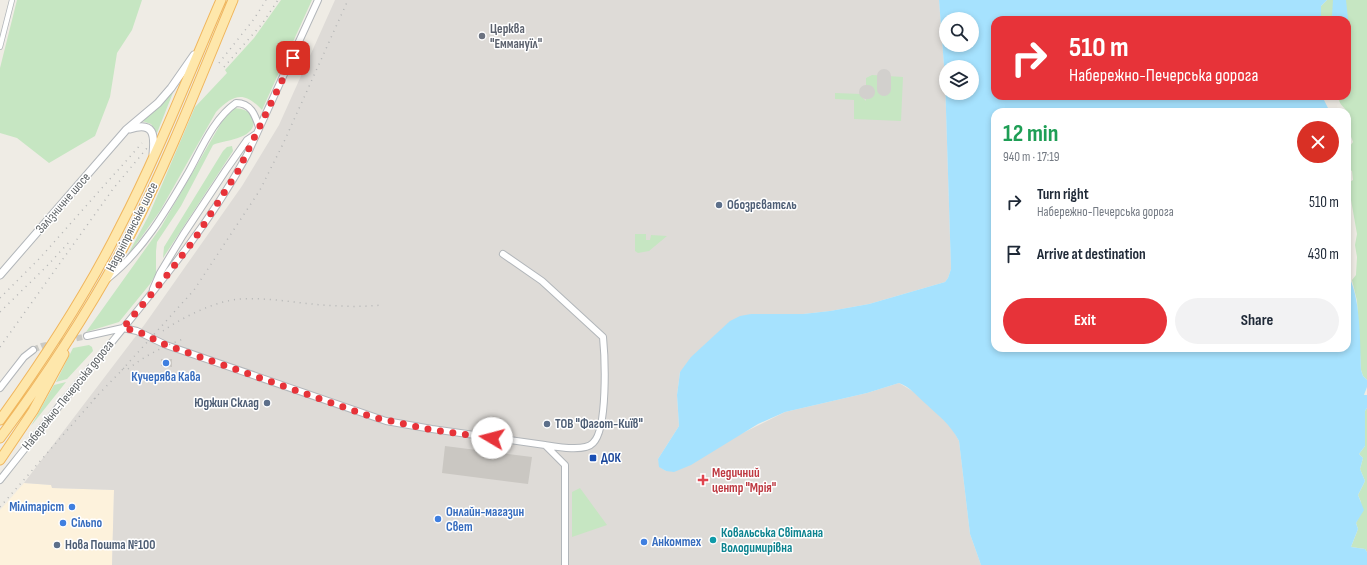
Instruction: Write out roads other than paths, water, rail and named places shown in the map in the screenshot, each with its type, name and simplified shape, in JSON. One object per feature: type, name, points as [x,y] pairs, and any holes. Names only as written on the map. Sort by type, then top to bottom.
[{"type":"main road","name":"Наддніпрянське шосе","points":[[0,420],[44,356],[94,277],[123,222],[153,158],[221,0]]},
{"type":"main road","name":"Наддніпрянське шосе","points":[[0,438],[73,332],[104,282],[130,234],[164,162],[233,0]]},
{"type":"main road","points":[[0,460],[22,429],[49,384],[73,332]]},
{"type":"main road","points":[[0,410],[44,356]]},
{"type":"street","points":[[0,47],[12,0]]},
{"type":"street","name":"Набережно-Печерська дорога","points":[[0,480],[47,419],[164,279],[201,229],[238,171],[318,0]]},
{"type":"street","name":"Залізничне шосе","points":[[0,275],[126,130],[158,103],[167,93],[201,45]]},
{"type":"street","points":[[104,282],[127,262],[155,226],[209,134],[228,108],[236,104],[246,105],[252,110],[259,127]]},
{"type":"street","points":[[126,130],[140,126],[146,127],[150,130],[154,137],[153,158]]},
{"type":"street","name":"Набережно-Печерська дорога","points":[[152,292],[160,273],[183,235],[244,143],[256,134]]},
{"type":"street","points":[[87,336],[123,328],[137,331],[166,345],[379,419],[432,430],[545,445],[577,448],[587,447],[593,444],[598,437],[602,418],[605,377],[603,337],[542,281],[503,254]]},
{"type":"street","points":[[0,388],[24,357],[33,350]]},
{"type":"street","points":[[545,445],[565,465],[564,565]]},
{"type":"water","points":[[939,0],[1327,0],[1321,6],[1321,16],[991,16],[991,100],[1324,100],[1328,108],[991,108],[991,352],[1351,352],[1351,281],[1355,294],[1359,320],[1361,370],[1363,376],[1367,380],[1367,387],[1364,395],[1367,395],[1367,408],[1365,411],[1365,446],[1359,454],[1363,458],[1360,469],[1365,481],[1358,495],[1364,510],[1356,523],[1358,529],[1351,547],[1365,549],[1367,552],[1367,565],[981,565],[970,534],[959,441],[952,430],[940,417],[910,389],[899,383],[867,393],[785,412],[758,424],[691,465],[674,472],[666,471],[659,467],[658,459],[679,426],[677,395],[680,372],[691,357],[730,321],[740,316],[751,314],[803,314],[869,304],[945,282],[951,269],[946,100],[979,100],[979,60],[944,60],[943,52],[979,52],[979,12],[940,12]]},
{"type":"water","points":[[1333,0],[1346,0],[1348,16],[1332,16]]},
{"type":"tunnel","points":[[33,350],[42,346],[87,336]]},
{"type":"railway","points":[[219,63],[254,19],[266,0]]},
{"type":"railway","points":[[224,67],[262,24],[278,0]]},
{"type":"railway","points":[[122,370],[194,290],[260,190],[283,144],[348,0]]},
{"type":"railway","points":[[0,298],[39,259],[142,143]]},
{"type":"railway","points":[[0,347],[113,189],[147,148]]},
{"type":"railway","points":[[0,312],[70,241]]},
{"type":"railway","points":[[163,331],[200,310],[230,300],[266,299],[331,306],[383,305]]},
{"type":"railway","points":[[128,369],[156,351],[186,338]]},
{"type":"railway","points":[[94,399],[125,367]]},
{"type":"railway","points":[[0,507],[98,395]]},
{"type":"place","name":"Церква \"Еммануїл\"","points":[[482,36]]},
{"type":"place","name":"Обозрєватєль","points":[[719,205]]},
{"type":"place","name":"Кучерява Кава","points":[[166,363]]},
{"type":"place","name":"Юджин Склад","points":[[267,403]]},
{"type":"place","name":"ТОВ \"Фагот-Київ\"","points":[[547,424]]},
{"type":"place","name":"ДОК","points":[[593,458]]},
{"type":"place","name":"Медичний центр \"Мрія\"","points":[[703,480]]},
{"type":"place","name":"Мілітаріст","points":[[72,507]]},
{"type":"place","name":"Онлайн-магазин Свет","points":[[438,519]]},
{"type":"place","name":"Сільпо","points":[[63,523]]},
{"type":"place","name":"Ковальська Світлана Володимирівна","points":[[713,540]]},
{"type":"place","name":"Анкомтех","points":[[644,542]]},
{"type":"place","name":"Нова Пошта №100","points":[[57,545]]}]
